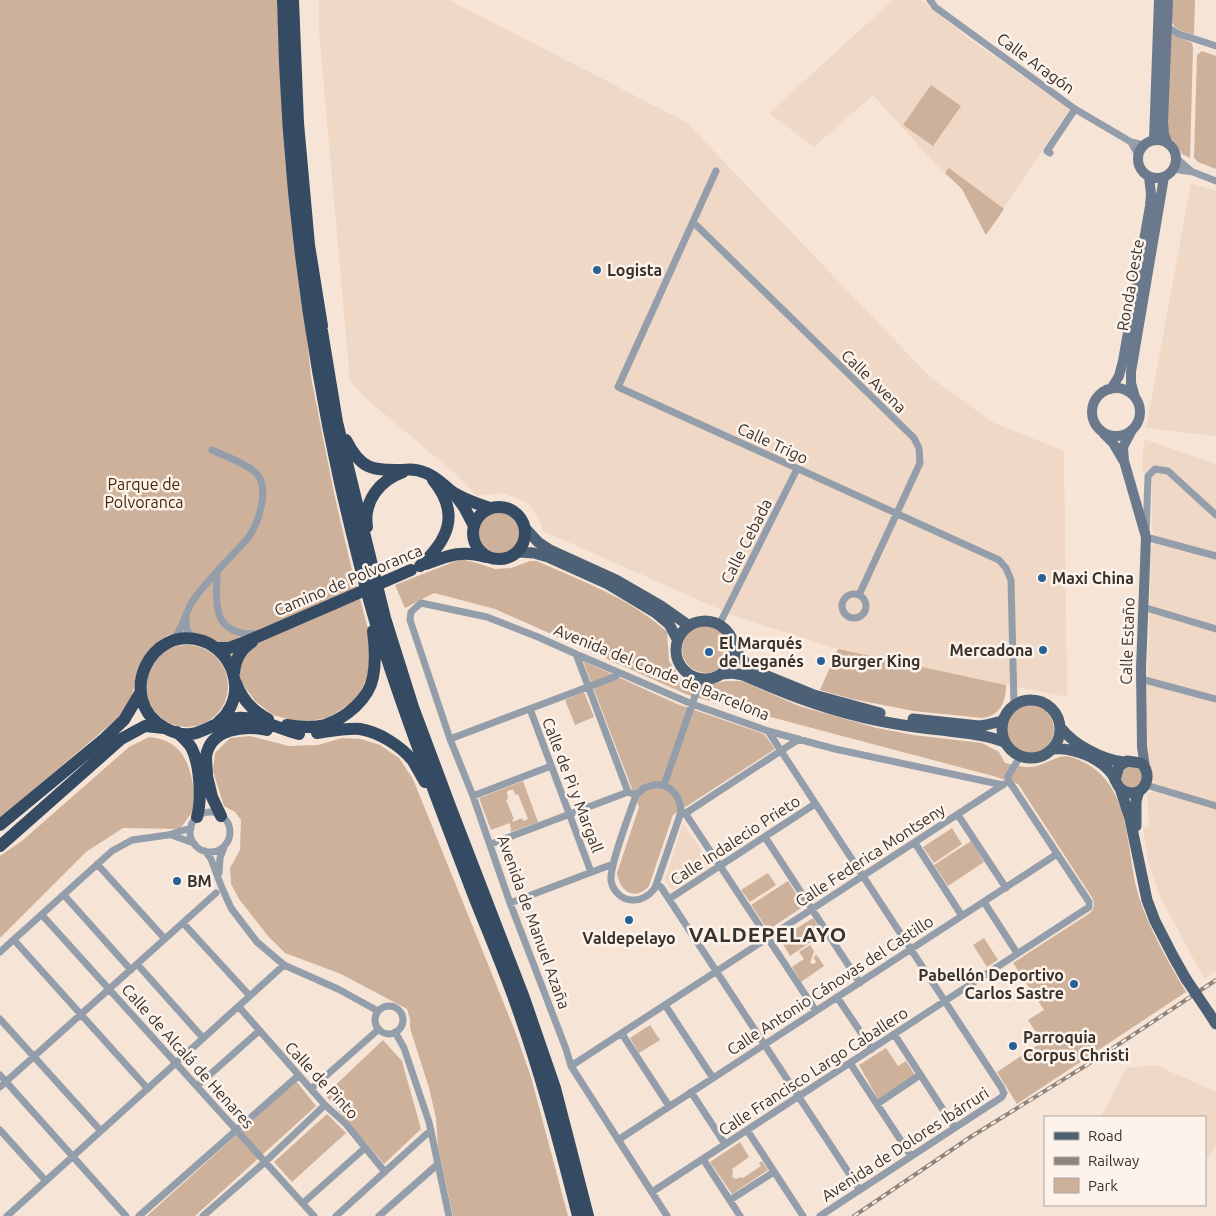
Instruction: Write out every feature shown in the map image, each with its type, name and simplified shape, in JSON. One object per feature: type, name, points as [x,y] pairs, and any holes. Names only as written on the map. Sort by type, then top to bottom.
[{"type":"highway","points":[[283,0],[289,124],[299,245],[327,424],[351,529],[375,622],[441,810],[521,1019],[546,1092],[578,1216]]},
{"type":"highway","points":[[293,0],[298,123],[309,245],[337,422],[385,618],[413,707],[524,998],[555,1088],[588,1216]]},
{"type":"highway","points":[[320,319],[346,441],[360,462],[383,470],[411,470],[426,473],[472,503],[490,508],[505,507],[512,510],[519,515],[526,529],[526,537],[518,552],[503,560],[486,556],[476,546],[473,529],[464,507],[453,492]]},
{"type":"highway","points":[[385,618],[374,556],[366,525],[368,511],[372,499],[384,481],[411,470]]},
{"type":"highway","points":[[415,568],[435,552],[443,541],[448,527],[448,512],[445,499],[426,473]]},
{"type":"highway","points":[[473,529],[477,518],[490,508]]},
{"type":"highway","points":[[194,823],[201,798],[191,747],[171,730],[153,719],[145,707],[140,693],[140,680],[144,668],[150,657],[159,648],[171,642],[184,639],[198,640],[216,648],[230,664],[241,696],[259,714],[280,723],[300,727],[324,725],[336,720],[356,706],[365,695],[373,678],[375,653],[373,631],[352,552],[351,529]]},
{"type":"highway","name":"Camino de Polvoranca","points":[[440,558],[465,541],[473,529]]},
{"type":"highway","name":"Camino de Polvoranca","points":[[216,648],[229,648],[440,558],[465,552],[486,556]]},
{"type":"highway","name":"Camino de Polvoranca","points":[[235,678],[236,660],[243,650],[266,633]]},
{"type":"highway","points":[[221,816],[212,797],[202,749],[204,738],[228,712],[234,698],[235,678]]},
{"type":"highway","points":[[0,824],[104,739],[124,720],[140,693]]},
{"type":"highway","points":[[0,846],[121,739],[146,726],[189,734],[200,732],[228,719],[238,718],[253,719],[281,730],[299,734]]},
{"type":"highway","points":[[207,776],[206,756],[210,746],[216,737],[229,731],[243,727],[299,734],[360,729],[386,738],[404,752],[412,761],[441,810]]},
{"type":"main road","points":[[1154,140],[1159,0]]},
{"type":"main road","points":[[1168,0],[1164,134],[1176,158],[1173,169],[1164,177],[1149,177],[1140,168],[1138,155],[1144,145],[1154,140],[1164,141],[1168,144]]},
{"type":"main road","name":"Ronda Oeste","points":[[1111,389],[1119,376],[1123,362],[1151,204],[1149,177]]},
{"type":"main road","name":"Ronda Oeste","points":[[1135,397],[1130,372],[1164,177]]},
{"type":"main road","points":[[1111,389],[1124,390],[1135,397],[1141,412],[1140,419],[1131,432],[1124,436],[1115,437],[1107,435],[1095,425],[1092,410],[1098,396],[1111,389]]},
{"type":"main road","name":"Calle Estaño","points":[[1100,430],[1112,443],[1124,461]]},
{"type":"main road","name":"Calle Estaño","points":[[1131,432],[1123,447],[1124,461],[1146,537],[1141,679],[1142,747],[1145,766]]},
{"type":"main road","points":[[526,529],[538,542],[550,550],[616,580],[661,606],[688,625]]},
{"type":"main road","points":[[518,552],[534,553],[548,557],[615,588],[656,613],[669,624],[677,639]]},
{"type":"main road","points":[[1002,721],[979,726],[906,718],[856,708],[814,695],[749,667],[734,649],[730,636],[719,624],[704,621],[688,625],[677,639],[675,648],[679,665],[692,676],[700,679],[710,679],[722,674],[733,673],[743,675],[808,702],[881,722],[985,735],[1004,742]]},
{"type":"main road","points":[[722,674],[733,658],[734,649]]},
{"type":"main road","points":[[1061,728],[1059,738],[1053,749],[1047,754],[1034,758],[1014,754],[1004,742],[1001,728],[1002,721],[1007,712],[1014,705],[1023,701],[1041,701],[1055,713],[1061,728],[1073,741],[1109,759],[1140,763],[1145,766],[1148,777],[1142,788],[1136,808],[1136,843]]},
{"type":"main road","points":[[1117,784],[1117,770],[1142,747]]},
{"type":"main road","points":[[1053,749],[1071,750],[1085,755],[1106,767],[1117,784],[1130,819],[1147,900],[1164,939],[1186,979],[1216,1024]]},
{"type":"main road","points":[[1117,784],[1129,793],[1142,788]]},
{"type":"street","name":"Calle Aragón","points":[[930,0],[935,6],[1075,108],[1131,142],[1144,145]]},
{"type":"street","points":[[1166,27],[1179,34],[1216,46]]},
{"type":"street","points":[[1050,153],[1047,151],[1075,108]]},
{"type":"street","points":[[1131,142],[1138,155]]},
{"type":"street","points":[[1176,158],[1193,172]]},
{"type":"street","points":[[1173,169],[1193,172],[1216,181]]},
{"type":"street","name":"Calle Trigo","points":[[716,171],[618,387],[999,560],[1006,568],[1011,580],[1014,705]]},
{"type":"street","name":"Calle Avena","points":[[693,222],[914,438],[919,448],[920,463],[859,596]]},
{"type":"street","points":[[171,642],[181,628],[187,610],[196,597],[253,531],[260,509],[262,491],[261,482],[257,475],[249,468],[212,450]]},
{"type":"street","name":"Calle Cebada","points":[[719,624],[797,469]]},
{"type":"street","name":"Calle Estaño","points":[[1146,537],[1148,476],[1155,469],[1168,471],[1216,515]]},
{"type":"street","points":[[1146,537],[1216,556]]},
{"type":"street","points":[[217,573],[216,599],[218,613],[225,626],[238,633],[266,633]]},
{"type":"street","name":"Avenida del Conde de Barcelona","points":[[410,620],[411,612],[421,603],[487,617],[538,636],[692,704],[768,731],[835,749],[1006,783]]},
{"type":"street","points":[[1143,607],[1216,629]]},
{"type":"street","points":[[187,610],[186,629],[190,635],[198,640]]},
{"type":"street","name":"Avenida de Manuel Azaña","points":[[410,620],[450,739],[491,844],[510,903],[571,1066],[667,1216]]},
{"type":"street","points":[[576,654],[628,792],[636,796]]},
{"type":"street","points":[[450,739],[609,679],[616,676],[618,672]]},
{"type":"street","points":[[692,676],[695,696]]},
{"type":"street","points":[[664,785],[695,696],[710,679]]},
{"type":"street","points":[[1141,679],[1216,700]]},
{"type":"street","name":"Calle de Pi y Margall","points":[[530,709],[591,872]]},
{"type":"street","points":[[768,731],[945,1001]]},
{"type":"street","points":[[799,739],[683,812],[652,893],[642,898],[624,899],[612,885],[611,880],[613,864],[636,796],[644,788],[653,785],[664,785],[675,793],[683,812],[816,1011]]},
{"type":"street","points":[[1020,756],[1006,783],[1014,787],[1057,854]]},
{"type":"street","points":[[473,796],[551,766]]},
{"type":"street","name":"Calle Federica Montseny","points":[[571,1066],[1006,783]]},
{"type":"street","points":[[1142,788],[1216,806]]},
{"type":"street","points":[[491,844],[628,792]]},
{"type":"street","name":"Calle Indalecio Prieto","points":[[669,899],[815,804]]},
{"type":"street","points":[[0,952],[112,851],[132,840],[168,835],[194,823],[209,812],[225,819],[230,830],[228,841],[220,858],[218,870],[220,883]]},
{"type":"street","points":[[958,815],[1006,888]]},
{"type":"street","points":[[194,823],[192,838],[194,843]]},
{"type":"street","points":[[168,835],[194,843],[205,851],[211,858],[231,908],[257,942],[284,965],[330,985],[378,1011]]},
{"type":"street","points":[[765,837],[860,982]]},
{"type":"street","points":[[914,843],[962,916]]},
{"type":"street","points":[[205,851],[215,851],[224,846]]},
{"type":"street","name":"Calle Antonio Cánovas del Castillo","points":[[618,1140],[1057,854]]},
{"type":"street","name":"Calle Francisco Largo Caballero","points":[[652,1192],[1089,907],[1089,902],[1057,854]]},
{"type":"street","points":[[98,864],[165,939]]},
{"type":"street","points":[[510,903],[613,864]]},
{"type":"street","points":[[657,884],[662,887],[860,1190]]},
{"type":"street","points":[[0,1087],[216,893]]},
{"type":"street","points":[[64,895],[131,970]]},
{"type":"street","points":[[984,902],[1018,953]]},
{"type":"street","name":"Calle de Alcalá de Henares","points":[[42,915],[314,1216]]},
{"type":"street","points":[[183,923],[250,996]]},
{"type":"street","points":[[14,940],[148,1089]]},
{"type":"street","points":[[137,964],[203,1038]]},
{"type":"street","points":[[7,1216],[284,965]]},
{"type":"street","points":[[837,997],[872,1049]]},
{"type":"street","name":"Avenida de Dolores Ibárruri","points":[[820,1216],[1002,1097],[1004,1093],[945,1001]]},
{"type":"street","points":[[665,1005],[713,1078]]},
{"type":"street","points":[[385,1006],[394,1007],[401,1013],[403,1022],[401,1026],[395,1032],[386,1034],[379,1029],[375,1020],[378,1011],[385,1006]]},
{"type":"street","name":"Calle de Pinto","points":[[239,1007],[325,1105],[346,1124],[385,1172]]},
{"type":"street","points":[[0,1019],[101,1131]]},
{"type":"street","points":[[311,1089],[379,1029]]},
{"type":"street","points":[[196,1086],[259,1030]]},
{"type":"street","points":[[395,1032],[404,1048],[431,1130],[448,1215]]},
{"type":"street","points":[[622,1034],[669,1106]]},
{"type":"street","points":[[894,1034],[955,1128]]},
{"type":"street","points":[[850,1063],[911,1156]]},
{"type":"street","points":[[0,1075],[126,1216]]},
{"type":"street","points":[[138,1216],[299,1075]]},
{"type":"street","points":[[877,1104],[920,1075]]},
{"type":"street","points":[[691,1092],[726,1144]]},
{"type":"street","points":[[203,1216],[265,1162],[325,1105]]},
{"type":"street","points":[[0,1130],[46,1181]]},
{"type":"street","points":[[336,1216],[431,1130]]},
{"type":"street","points":[[747,1130],[803,1216]]},
{"type":"street","points":[[302,1204],[365,1148]]},
{"type":"street","points":[[703,1159],[740,1216]]},
{"type":"street","points":[[379,1216],[438,1164]]},
{"type":"street","points":[[730,1200],[774,1172]]},
{"type":"shaded area","points":[[319,0],[449,0],[686,122],[931,378],[994,423],[1064,451],[1067,697],[838,649],[737,617],[543,531],[538,517],[528,503],[503,493],[477,496],[458,476],[364,397],[350,381],[319,31]]},
{"type":"shaded area","points":[[893,0],[921,0],[968,38],[1070,109],[986,235],[962,189],[925,153],[873,95],[814,147],[769,113]]},
{"type":"shaded area","points":[[1191,183],[1216,191],[1216,436],[1146,428]]},
{"type":"shaded area","points":[[1144,439],[1216,464],[1216,971],[1204,979],[1159,894],[1148,860],[1143,828],[1149,827],[1147,794],[1152,792],[1154,783],[1151,779],[1142,746],[1147,698],[1151,550],[1154,532],[1152,530],[1152,484],[1142,469]]},
{"type":"shaded area","points":[[683,823],[711,866],[672,891],[665,880]]},
{"type":"shaded area","points":[[1156,1065],[1216,1092],[1216,1146],[1206,1159],[1206,1116],[1102,1116],[1126,1068]]},
{"type":"green space","name":"Parque de Polvoranca","points":[[0,0],[277,0],[282,103],[311,377],[334,493],[370,636],[371,670],[356,700],[329,717],[302,723],[273,715],[255,701],[242,683],[234,658],[216,640],[194,633],[168,635],[150,648],[138,668],[132,696],[119,717],[0,818]]},
{"type":"green space","points":[[1171,0],[1195,0],[1194,35],[1179,30],[1173,24],[1171,20]]},
{"type":"green space","points":[[1170,33],[1192,43],[1193,48],[1190,158],[1182,154],[1167,131]]},
{"type":"green space","points":[[1202,51],[1216,56],[1216,169],[1198,162],[1194,158],[1197,55]]},
{"type":"green space","points":[[931,85],[961,106],[933,146],[903,125]]},
{"type":"green space","points":[[949,168],[1004,209],[986,235],[962,189],[945,173]]},
{"type":"green space","points":[[503,512],[511,515],[517,521],[520,533],[517,545],[511,551],[495,554],[487,551],[481,545],[478,529],[481,521],[487,515]]},
{"type":"green space","points":[[461,559],[495,569],[511,568],[530,561],[537,561],[588,583],[621,600],[653,620],[667,632],[669,661],[682,681],[716,683],[742,681],[799,706],[877,728],[913,735],[982,743],[999,752],[1005,763],[1023,767],[1034,767],[1066,756],[1091,767],[1106,780],[1116,797],[1128,836],[1134,877],[1143,909],[1160,946],[1186,992],[1017,1104],[997,1072],[1042,1042],[1028,1020],[1044,1010],[1013,963],[1090,913],[1094,905],[1093,899],[1018,784],[688,695],[495,609],[434,593],[405,608],[395,585]]},
{"type":"green space","points":[[706,625],[715,627],[723,632],[728,640],[730,649],[728,658],[723,666],[715,671],[706,673],[697,671],[689,666],[684,658],[682,649],[684,640],[689,632],[697,627]]},
{"type":"green space","points":[[179,645],[195,645],[210,652],[221,663],[228,678],[225,702],[216,715],[195,727],[179,727],[164,720],[153,709],[146,694],[146,678],[153,663],[164,652]]},
{"type":"green space","points":[[838,649],[1006,685],[1005,697],[998,711],[982,718],[914,711],[852,699],[820,690]]},
{"type":"green space","points":[[583,661],[677,704],[764,734],[775,749],[673,815],[649,886],[644,891],[638,893],[633,894],[624,889],[617,873],[639,807]]},
{"type":"green space","points":[[584,692],[594,717],[575,725],[565,700]]},
{"type":"green space","points":[[1030,705],[1039,707],[1047,712],[1052,720],[1054,729],[1052,738],[1047,746],[1039,751],[1030,753],[1021,751],[1013,746],[1008,738],[1006,729],[1008,720],[1013,712],[1021,707]]},
{"type":"green space","points":[[250,736],[289,746],[318,745],[342,738],[361,739],[380,745],[399,758],[413,779],[515,1031],[531,1077],[568,1216],[453,1216],[438,1147],[436,1118],[429,1088],[410,1028],[407,1009],[341,974],[285,953],[268,936],[239,899],[231,884],[230,868],[240,850],[241,820],[235,812],[224,806],[213,771],[215,753],[230,738]]},
{"type":"green space","points":[[149,737],[163,740],[173,745],[186,760],[190,770],[197,805],[180,829],[123,828],[86,852],[0,938],[0,856],[23,840],[129,747]]},
{"type":"green space","points":[[1132,766],[1140,769],[1143,777],[1140,785],[1132,788],[1124,785],[1121,777],[1124,769]]},
{"type":"green space","points":[[523,781],[538,822],[511,832],[510,823],[491,830],[479,798]],"holes":[[[513,790],[516,795],[518,794],[528,819],[523,821],[522,818],[513,822],[512,820],[514,819],[506,800],[508,799],[507,792]]]},
{"type":"green space","points":[[952,828],[962,844],[934,863],[923,847]]},
{"type":"green space","points":[[971,841],[984,862],[948,886],[934,865]]},
{"type":"green space","points":[[768,873],[776,885],[750,902],[741,890]]},
{"type":"green space","points":[[788,881],[804,906],[768,930],[751,905]]},
{"type":"green space","points":[[813,918],[823,934],[790,956],[780,939]]},
{"type":"green space","points":[[984,938],[998,960],[987,967],[973,945]]},
{"type":"green space","points":[[810,945],[814,951],[810,963],[814,964],[816,962],[814,958],[816,954],[824,966],[801,982],[792,967],[804,959],[799,952]]},
{"type":"green space","points":[[650,1025],[660,1040],[639,1053],[630,1038]]},
{"type":"green space","points":[[383,1040],[402,1061],[421,1129],[384,1164],[325,1095]]},
{"type":"green space","points":[[886,1048],[898,1066],[906,1061],[915,1075],[878,1099],[859,1065]]},
{"type":"green space","points":[[296,1081],[316,1106],[195,1216],[147,1216]]},
{"type":"green space","points":[[327,1114],[346,1133],[292,1182],[274,1162]]},
{"type":"green space","points":[[740,1142],[749,1157],[732,1169],[732,1177],[736,1179],[743,1178],[761,1166],[759,1163],[762,1161],[768,1170],[732,1194],[710,1162]]},
{"type":"railway","points":[[854,1216],[972,1136],[1098,1058],[1216,980]]},
{"type":"place","name":"Logista","points":[[597,270]]},
{"type":"place","name":"Maxi China","points":[[1042,578]]},
{"type":"place","name":"Mercadona","points":[[1043,650]]},
{"type":"place","name":"El Marqués de Leganés","points":[[709,652]]},
{"type":"place","name":"Burger King","points":[[821,661]]},
{"type":"place","name":"BM","points":[[177,881]]},
{"type":"place","name":"Valdepelayo","points":[[629,920]]},
{"type":"place","name":"Pabellón Deportivo Carlos Sastre","points":[[1074,984]]},
{"type":"place","name":"Parroquia Corpus Christi","points":[[1013,1046]]},
{"type":"district","name":"VALDEPELAYO","points":[[768,935]]}]
